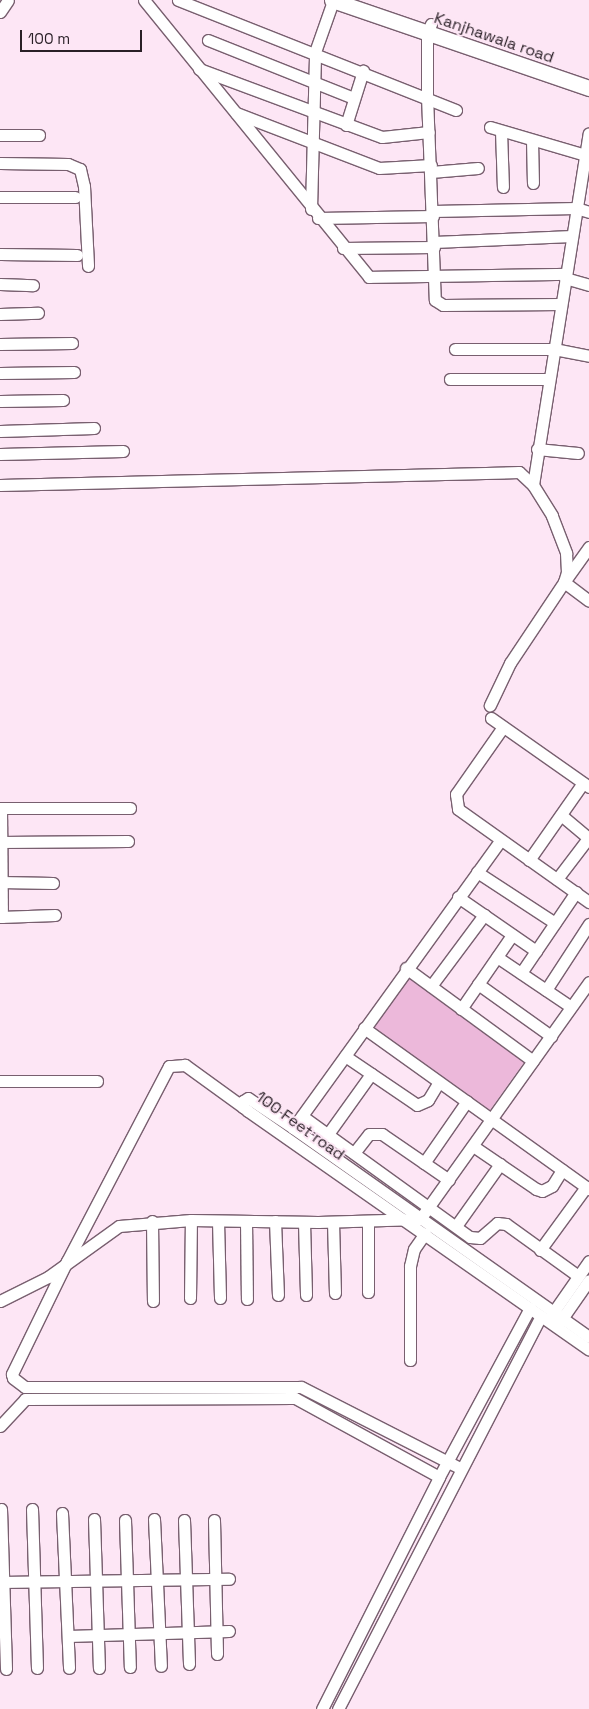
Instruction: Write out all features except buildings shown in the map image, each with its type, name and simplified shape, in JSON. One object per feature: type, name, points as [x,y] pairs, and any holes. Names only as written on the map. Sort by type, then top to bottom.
[{"type":"main road","name":"Kanjhawala road","points":[[332,0],[589,79]]},
{"type":"main road","name":"Kanjhawala road","points":[[361,0],[429,29],[589,88]]},
{"type":"street","points":[[0,12],[8,0]]},
{"type":"street","points":[[144,0],[315,214],[369,277],[565,276],[589,285]]},
{"type":"street","points":[[178,0],[428,96],[456,110]]},
{"type":"street","points":[[315,214],[312,80],[315,52],[332,0]]},
{"type":"street","points":[[429,29],[428,96],[435,300],[442,304],[561,304]]},
{"type":"street","points":[[208,40],[354,98]]},
{"type":"street","points":[[199,69],[382,137],[429,132]]},
{"type":"street","points":[[346,125],[363,72]]},
{"type":"street","points":[[234,113],[379,168],[478,168]]},
{"type":"street","points":[[502,187],[496,129],[587,156]]},
{"type":"street","points":[[532,485],[576,208],[587,156],[589,133]]},
{"type":"street","points":[[0,135],[39,135]]},
{"type":"street","points":[[532,140],[533,183]]},
{"type":"street","points":[[0,162],[68,164],[80,169],[84,186],[88,266]]},
{"type":"street","points":[[0,197],[75,197]]},
{"type":"street","points":[[315,214],[433,213],[576,208],[589,212]]},
{"type":"street","points":[[343,248],[572,236]]},
{"type":"street","points":[[0,254],[77,254]]},
{"type":"street","points":[[0,284],[33,285]]},
{"type":"street","points":[[0,314],[38,313]]},
{"type":"street","points":[[0,344],[72,343]]},
{"type":"street","points":[[455,349],[554,348],[589,356]]},
{"type":"street","points":[[0,374],[74,372]]},
{"type":"street","points":[[450,379],[549,379]]},
{"type":"street","points":[[0,401],[63,400]]},
{"type":"street","points":[[0,431],[94,428]]},
{"type":"street","points":[[537,449],[578,453]]},
{"type":"street","points":[[0,454],[123,451]]},
{"type":"street","points":[[0,485],[202,482],[511,471],[525,476],[532,485],[563,541],[568,566],[564,582]]},
{"type":"street","points":[[490,704],[510,663],[589,547]]},
{"type":"street","points":[[564,582],[589,600]]},
{"type":"street","points":[[491,718],[586,785],[561,815],[529,860]]},
{"type":"street","points":[[502,727],[456,794],[458,809],[589,902]]},
{"type":"street","points":[[55,915],[1,917],[0,808],[130,808]]},
{"type":"street","points":[[557,879],[589,838],[561,815]]},
{"type":"street","points":[[293,1128],[406,968],[501,840]]},
{"type":"street","points":[[0,842],[128,841]]},
{"type":"street","points":[[477,872],[555,924]]},
{"type":"street","points":[[1,883],[53,882]]},
{"type":"street","points":[[521,973],[576,892]]},
{"type":"street","points":[[458,897],[536,951]]},
{"type":"street","points":[[431,986],[484,915]]},
{"type":"street","points":[[546,990],[589,924]]},
{"type":"street","points":[[461,1009],[512,935]]},
{"type":"street","points":[[497,957],[571,1007]]},
{"type":"street","points":[[406,968],[534,1061]]},
{"type":"street","points":[[0,1301],[26,1290],[64,1266],[111,1229],[152,1221],[368,1222],[420,1219],[589,982]]},
{"type":"street","points":[[478,984],[551,1036]]},
{"type":"street","points":[[364,1028],[588,1188],[540,1250]]},
{"type":"street","points":[[345,1056],[417,1105],[428,1100],[439,1082]]},
{"type":"street","points":[[243,1107],[185,1065],[169,1066],[64,1266],[12,1374],[25,1387],[301,1387],[460,1468]]},
{"type":"street","points":[[328,1134],[371,1074]]},
{"type":"street","points":[[0,1081],[97,1081]]},
{"type":"street","name":"100 Feet road","points":[[589,1337],[552,1318],[530,1308],[243,1107],[243,1101],[248,1098],[420,1219],[552,1318],[589,1350]]},
{"type":"street","points":[[424,1163],[467,1101]]},
{"type":"street","points":[[302,1116],[476,1239],[501,1222],[584,1278]]},
{"type":"street","points":[[354,1153],[373,1132],[382,1134],[449,1180]]},
{"type":"street","points":[[473,1146],[542,1191],[552,1186],[562,1170]]},
{"type":"street","points":[[456,1226],[500,1164]]},
{"type":"street","points":[[190,1298],[191,1220]]},
{"type":"street","points":[[152,1221],[153,1301]]},
{"type":"street","points":[[218,1221],[220,1298]]},
{"type":"street","points":[[246,1221],[247,1299]]},
{"type":"street","points":[[275,1221],[278,1295]]},
{"type":"street","points":[[304,1222],[306,1295]]},
{"type":"street","points":[[333,1222],[335,1293]]},
{"type":"street","points":[[368,1222],[368,1292]]},
{"type":"street","points":[[410,1360],[410,1266],[414,1249],[425,1233]]},
{"type":"street","points":[[338,1709],[460,1468],[552,1318],[584,1278],[589,1261]]},
{"type":"street","points":[[322,1709],[439,1477],[530,1308]]},
{"type":"street","points":[[0,1426],[25,1399],[295,1398],[439,1477]]},
{"type":"street","points":[[1,1509],[6,1669]]},
{"type":"street","points":[[32,1509],[36,1668]]},
{"type":"street","points":[[62,1512],[69,1668]]},
{"type":"street","points":[[94,1519],[99,1668]]},
{"type":"street","points":[[125,1520],[130,1667]]},
{"type":"street","points":[[154,1520],[158,1580],[160,1666]]},
{"type":"street","points":[[184,1520],[189,1664]]},
{"type":"street","points":[[214,1520],[217,1654]]},
{"type":"street","points":[[2,1582],[228,1578]]},
{"type":"street","points":[[68,1636],[229,1631]]},
{"type":"shaded area","points":[[409,978],[525,1061],[490,1110],[373,1027]]}]
